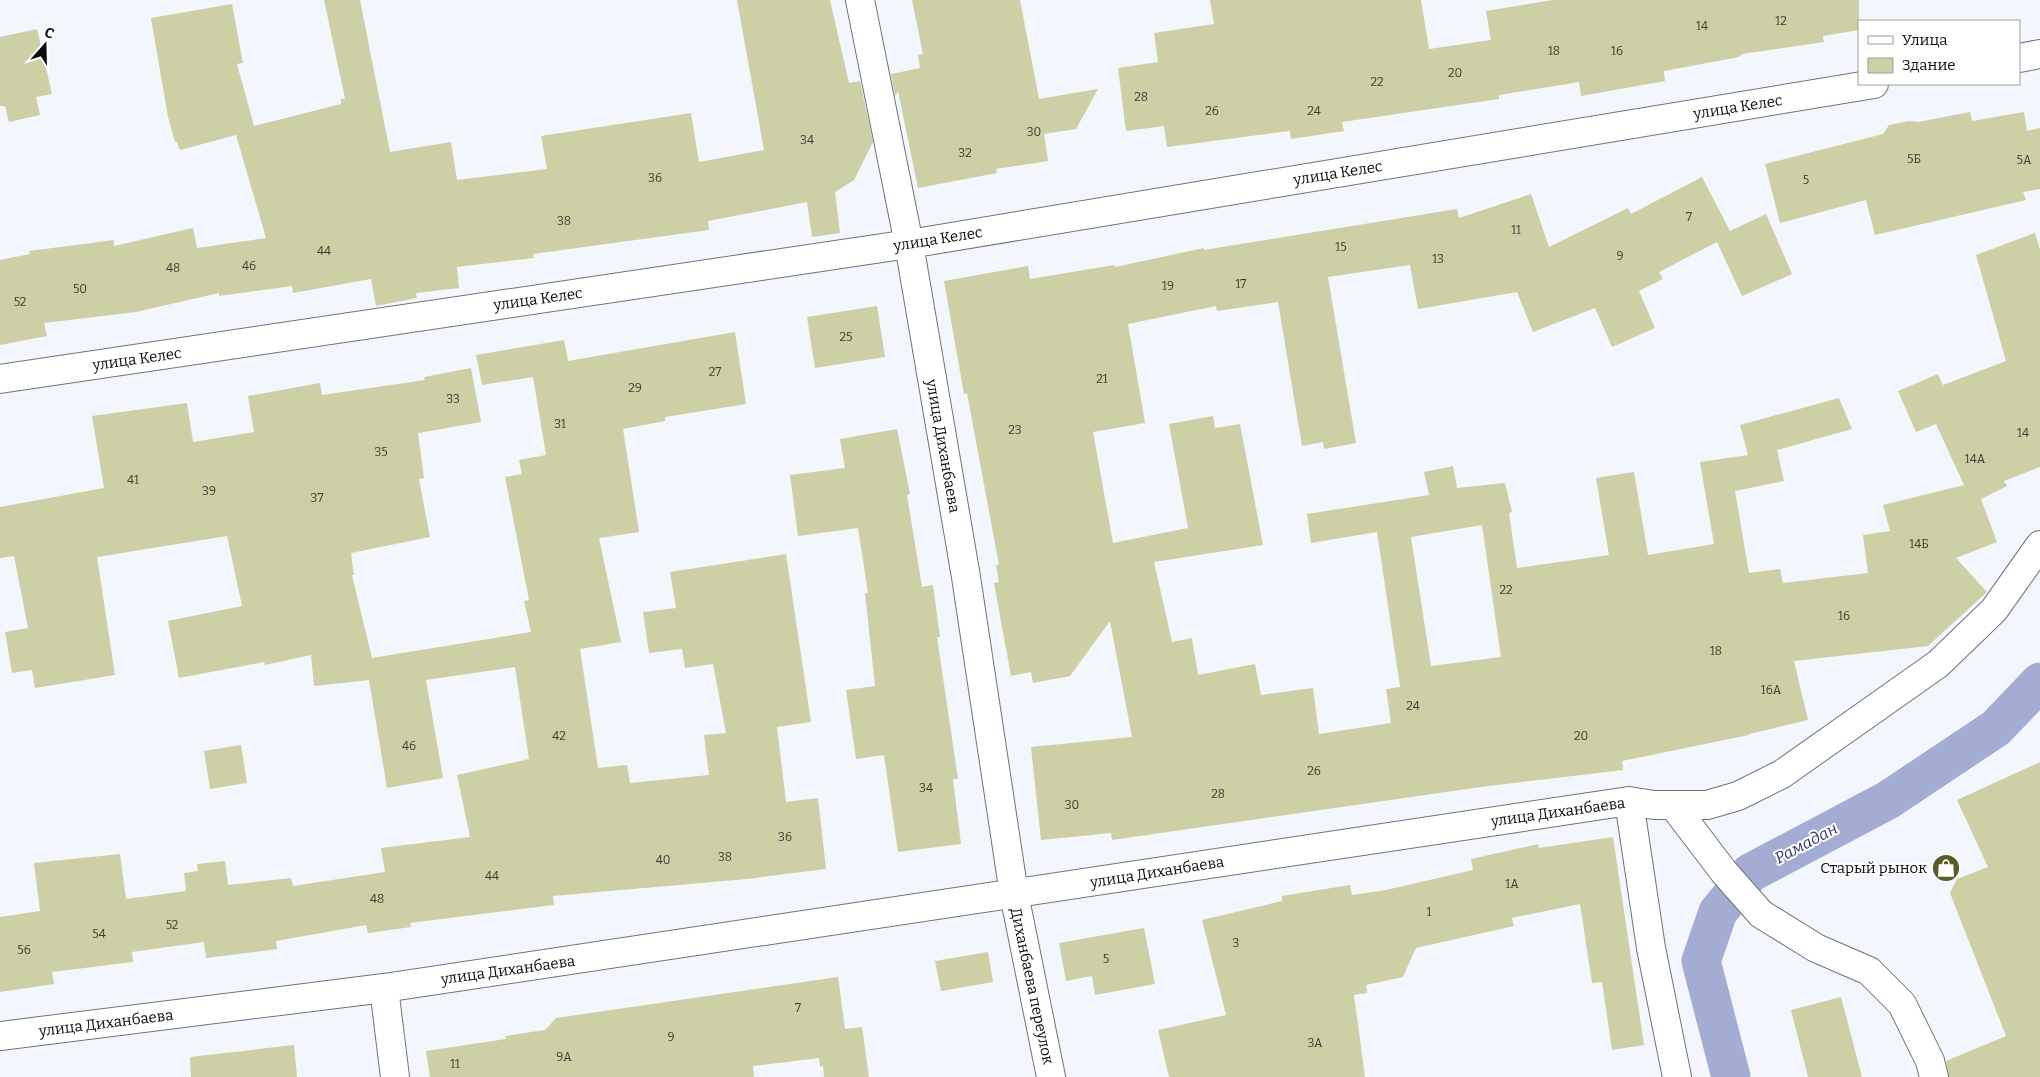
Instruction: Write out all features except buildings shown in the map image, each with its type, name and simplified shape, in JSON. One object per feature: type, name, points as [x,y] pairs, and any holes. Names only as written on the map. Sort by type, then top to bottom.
[{"type":"street","name":"улица Диханбаева","points":[[860,0],[909,244],[966,577],[1014,894]]},
{"type":"street","points":[[2020,58],[2040,54]]},
{"type":"street","name":"улица Келес","points":[[0,379],[909,244],[1868,85]]},
{"type":"street","name":"улица Диханбаева","points":[[0,1036],[384,988],[1628,801],[1673,806],[1707,805],[1738,796],[1782,774],[1938,664],[1994,610],[2040,545]]},
{"type":"street","points":[[1628,801],[1650,948],[1678,1077]]},
{"type":"street","points":[[1673,806],[1724,872],[1761,914],[1816,948],[1869,971],[1902,1004],[1930,1061],[1934,1077]]},
{"type":"street","name":"Диханбаева переулок","points":[[1014,894],[1051,1077]]},
{"type":"street","points":[[384,988],[395,1077]]},
{"type":"waterway","name":"Рамадан","points":[[1731,1077],[1701,961],[1718,912],[1750,873],[1888,800],[1996,728],[2040,682]]},
{"type":"place","name":"Старый рынок","points":[[1946,868]]}]
